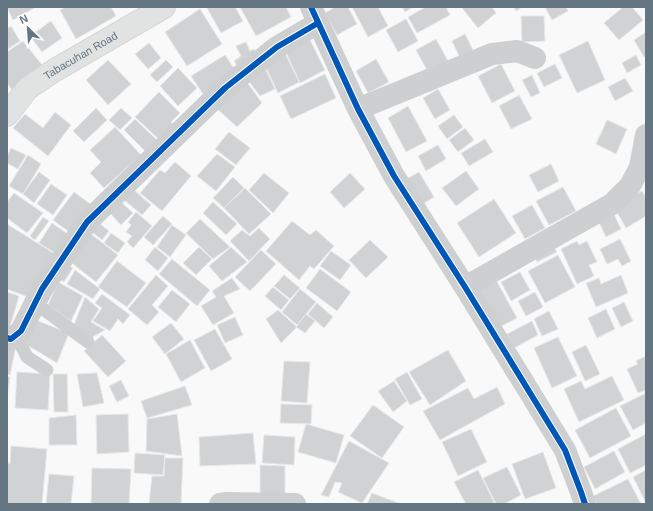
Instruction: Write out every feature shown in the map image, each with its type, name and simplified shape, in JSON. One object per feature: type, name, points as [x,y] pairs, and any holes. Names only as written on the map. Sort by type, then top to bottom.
[{"type":"main road","name":"Tabacuhan Road","points":[[7,115],[28,88],[55,70],[164,7]]},
{"type":"street","points":[[11,337],[21,331],[42,289],[87,222],[225,88],[315,15],[358,109],[394,176],[465,287],[565,450],[582,492],[585,504]]},
{"type":"street","points":[[358,109],[492,54],[517,51],[535,58]]},
{"type":"street","points":[[465,287],[612,204],[630,186],[640,167],[646,135]]},
{"type":"street","points":[[220,504],[295,504]]},
{"type":"lane","points":[[35,303],[88,342]]},
{"type":"lane","points":[[11,337],[27,356],[47,370]]},
{"type":"building","points":[[7,7],[36,7],[13,20]]},
{"type":"building","points":[[66,7],[111,7],[116,16],[76,39],[60,10]]},
{"type":"building","points":[[235,7],[243,21],[221,33],[207,8]]},
{"type":"building","points":[[240,7],[286,7],[291,17],[256,36]]},
{"type":"building","points":[[335,7],[348,7],[357,24],[337,35],[325,13]]},
{"type":"building","points":[[352,7],[378,7],[388,26],[368,37]]},
{"type":"building","points":[[402,7],[413,7],[405,12]]},
{"type":"building","points":[[426,7],[446,7],[450,15],[417,33],[408,17]]},
{"type":"building","points":[[492,7],[496,13],[478,28],[462,8]]},
{"type":"building","points":[[514,7],[522,7],[516,11]]},
{"type":"building","points":[[545,7],[566,7],[568,11],[552,20]]},
{"type":"building","points":[[623,7],[632,7],[643,20],[619,40],[604,23]]},
{"type":"building","points":[[200,9],[222,44],[187,66],[165,32]]},
{"type":"building","points":[[521,16],[544,16],[545,41],[522,42]]},
{"type":"building","points":[[406,19],[418,41],[398,52],[386,30]]},
{"type":"building","points":[[51,21],[62,38],[42,52],[30,36]]},
{"type":"building","points":[[11,26],[20,41],[8,49],[7,29]]},
{"type":"building","points":[[306,32],[325,70],[300,83],[284,48]]},
{"type":"building","points":[[646,32],[646,56],[644,57],[634,40]]},
{"type":"building","points":[[465,34],[474,52],[460,58],[452,41]]},
{"type":"building","points":[[436,39],[448,61],[428,72],[416,50]]},
{"type":"building","points":[[23,41],[42,65],[12,90],[7,83],[7,52]]},
{"type":"building","points":[[588,41],[605,80],[577,93],[559,55]]},
{"type":"building","points":[[246,42],[250,51],[254,49],[258,56],[238,68],[234,61],[241,56],[236,46]]},
{"type":"building","points":[[149,43],[161,58],[148,69],[135,54]]},
{"type":"building","points":[[285,53],[299,82],[278,93],[264,63]]},
{"type":"building","points":[[225,55],[237,73],[203,94],[191,76]]},
{"type":"building","points":[[636,55],[641,65],[627,73],[622,63]]},
{"type":"building","points":[[376,59],[389,82],[368,93],[356,71]]},
{"type":"building","points":[[108,60],[131,84],[108,105],[86,80]]},
{"type":"building","points":[[166,60],[173,67],[157,82],[150,75]]},
{"type":"building","points":[[501,64],[515,91],[492,103],[478,76]]},
{"type":"building","points":[[555,64],[562,78],[544,87],[537,73]]},
{"type":"building","points":[[264,66],[275,89],[260,96],[245,76]]},
{"type":"building","points":[[178,68],[197,88],[178,106],[160,86]]},
{"type":"building","points":[[325,74],[336,98],[291,119],[280,96]]},
{"type":"building","points":[[532,75],[540,93],[531,97],[522,80]]},
{"type":"building","points":[[244,78],[262,103],[237,127],[212,104]]},
{"type":"building","points":[[625,78],[633,91],[615,101],[608,87]]},
{"type":"building","points":[[438,89],[450,110],[435,119],[423,98]]},
{"type":"building","points":[[159,92],[180,113],[171,122],[177,127],[163,143],[135,117]]},
{"type":"building","points":[[519,95],[532,119],[511,129],[499,106]]},
{"type":"building","points":[[408,106],[427,141],[406,152],[388,118]]},
{"type":"building","points":[[96,108],[107,120],[84,142],[73,131]]},
{"type":"building","points":[[121,108],[132,118],[120,130],[109,120]]},
{"type":"building","points":[[55,112],[71,125],[48,156],[13,128],[25,114],[43,128]]},
{"type":"building","points":[[454,115],[463,127],[447,139],[438,126]]},
{"type":"building","points":[[135,119],[161,144],[149,155],[124,130]]},
{"type":"building","points":[[607,120],[627,129],[616,154],[596,144]]},
{"type":"building","points":[[115,127],[141,155],[104,188],[90,173],[101,162],[90,150]]},
{"type":"building","points":[[465,128],[474,140],[458,152],[449,140]]},
{"type":"building","points":[[229,132],[250,148],[236,165],[215,149]]},
{"type":"building","points":[[485,139],[493,152],[469,166],[461,153]]},
{"type":"building","points":[[438,145],[446,159],[426,171],[418,156]]},
{"type":"building","points":[[11,148],[26,155],[18,169],[7,163],[7,156]]},
{"type":"building","points":[[217,154],[235,167],[216,191],[197,176]]},
{"type":"building","points":[[28,155],[41,164],[23,194],[9,186]]},
{"type":"building","points":[[175,162],[191,176],[162,211],[140,193],[160,170],[165,173]]},
{"type":"building","points":[[551,164],[559,181],[538,192],[529,175]]},
{"type":"building","points":[[466,171],[479,189],[456,206],[442,188]]},
{"type":"building","points":[[39,172],[50,180],[34,203],[23,194]]},
{"type":"building","points":[[419,172],[434,197],[418,207],[403,181]]},
{"type":"building","points":[[264,173],[289,193],[273,213],[249,190]]},
{"type":"building","points":[[350,173],[365,189],[344,208],[330,192]]},
{"type":"building","points":[[233,177],[244,188],[224,208],[213,198]]},
{"type":"building","points":[[51,184],[67,195],[53,215],[37,204]]},
{"type":"building","points":[[563,187],[576,211],[549,225],[536,201]]},
{"type":"building","points":[[132,188],[151,205],[142,215],[123,199]]},
{"type":"building","points":[[245,188],[271,214],[249,234],[224,208]]},
{"type":"building","points":[[642,191],[646,197],[646,216],[626,228],[614,207]]},
{"type":"building","points":[[74,192],[93,206],[72,234],[53,220]]},
{"type":"building","points":[[14,193],[43,213],[27,233],[7,218],[7,202]]},
{"type":"building","points":[[494,199],[516,233],[479,257],[457,223]]},
{"type":"building","points":[[120,201],[133,213],[121,225],[109,212]]},
{"type":"building","points":[[213,202],[237,224],[226,235],[203,213]]},
{"type":"building","points":[[532,205],[545,228],[525,239],[512,216]]},
{"type":"building","points":[[136,212],[152,226],[133,248],[127,242],[132,236],[126,232],[131,225],[128,222]]},
{"type":"building","points":[[613,212],[621,229],[606,237],[598,220]]},
{"type":"building","points":[[163,216],[172,224],[153,245],[144,237]]},
{"type":"building","points":[[43,217],[49,221],[35,240],[30,236]]},
{"type":"building","points":[[200,219],[230,247],[213,259],[186,233]]},
{"type":"building","points":[[292,221],[310,235],[316,230],[334,246],[314,269],[310,266],[299,280],[266,251]]},
{"type":"building","points":[[52,223],[69,235],[55,253],[39,243]]},
{"type":"building","points":[[99,223],[109,231],[102,240],[92,232]]},
{"type":"building","points":[[7,224],[55,254],[28,297],[7,289]]},
{"type":"building","points":[[172,225],[186,235],[170,257],[157,247]]},
{"type":"building","points":[[259,228],[270,239],[249,261],[230,241],[242,230],[250,236]]},
{"type":"building","points":[[111,233],[125,243],[118,253],[104,243]]},
{"type":"building","points":[[91,234],[118,255],[96,282],[69,261]]},
{"type":"building","points":[[620,239],[631,261],[622,266],[618,259],[607,264],[600,249]]},
{"type":"building","points":[[370,240],[388,257],[366,278],[349,260]]},
{"type":"building","points":[[577,241],[579,245],[587,241],[597,262],[589,265],[594,276],[577,284],[561,249]]},
{"type":"building","points":[[551,242],[557,252],[537,262],[532,252]]},
{"type":"building","points":[[155,247],[168,258],[158,271],[145,260]]},
{"type":"building","points":[[199,247],[212,259],[196,275],[183,263]]},
{"type":"building","points":[[231,247],[247,262],[222,281],[209,266]]},
{"type":"building","points":[[261,250],[276,264],[250,291],[235,277]]},
{"type":"building","points":[[331,251],[351,265],[340,280],[320,266]]},
{"type":"building","points":[[558,255],[575,287],[545,303],[528,271]]},
{"type":"building","points":[[172,259],[210,290],[197,306],[159,274]]},
{"type":"building","points":[[117,261],[146,283],[127,307],[98,287]]},
{"type":"building","points":[[65,264],[73,268],[64,282],[57,278]]},
{"type":"building","points":[[320,269],[351,292],[337,311],[306,288]]},
{"type":"building","points":[[75,270],[100,289],[93,299],[67,284]]},
{"type":"building","points":[[520,272],[530,290],[511,301],[501,282]]},
{"type":"building","points":[[156,275],[168,286],[152,305],[159,312],[147,325],[128,309]]},
{"type":"building","points":[[284,275],[300,288],[290,299],[274,286]]},
{"type":"building","points":[[621,275],[628,293],[596,307],[586,283],[599,278],[601,284]]},
{"type":"building","points":[[232,278],[240,289],[224,296],[234,313],[213,325],[201,306],[216,297],[212,291]]},
{"type":"building","points":[[495,278],[517,318],[496,329],[475,288]]},
{"type":"building","points":[[58,282],[83,296],[71,321],[48,305]]},
{"type":"building","points":[[273,287],[289,300],[281,310],[265,296]]},
{"type":"building","points":[[300,289],[316,302],[297,325],[282,312]]},
{"type":"building","points":[[172,290],[190,304],[176,322],[158,307]]},
{"type":"building","points":[[7,292],[19,296],[9,330],[7,330]]},
{"type":"building","points":[[535,292],[543,307],[526,316],[518,301]]},
{"type":"building","points":[[102,294],[130,315],[123,324],[118,319],[110,331],[93,321],[102,308],[95,303]]},
{"type":"building","points":[[85,297],[99,309],[91,322],[105,330],[91,338],[74,325]]},
{"type":"building","points":[[624,302],[633,321],[621,327],[612,308]]},
{"type":"building","points":[[317,303],[333,317],[324,328],[308,314]]},
{"type":"building","points":[[606,309],[615,329],[597,338],[588,318]]},
{"type":"building","points":[[278,310],[297,327],[281,343],[266,319]]},
{"type":"building","points":[[549,311],[558,329],[542,336],[534,319]]},
{"type":"building","points":[[306,314],[315,321],[305,333],[296,327]]},
{"type":"building","points":[[235,317],[243,335],[225,343],[217,325]]},
{"type":"building","points":[[33,319],[69,333],[57,363],[24,343]]},
{"type":"building","points":[[532,321],[538,335],[514,348],[507,334]]},
{"type":"building","points":[[171,323],[184,339],[165,354],[152,337]]},
{"type":"building","points":[[215,329],[232,359],[211,371],[194,340]]},
{"type":"building","points":[[102,335],[126,361],[108,377],[84,351]]},
{"type":"building","points":[[558,337],[577,376],[552,388],[534,348]]},
{"type":"building","points":[[190,340],[205,368],[181,382],[166,354]]},
{"type":"building","points":[[7,344],[16,346],[10,375],[7,374]]},
{"type":"building","points":[[586,345],[600,374],[585,381],[572,352]]},
{"type":"building","points":[[448,350],[466,381],[430,405],[409,372]]},
{"type":"building","points":[[646,356],[646,390],[638,393],[627,369],[638,364],[636,361]]},
{"type":"building","points":[[284,361],[310,362],[307,403],[281,401]]},
{"type":"building","points":[[17,372],[50,374],[48,410],[15,408]]},
{"type":"building","points":[[407,372],[422,399],[410,405],[395,379]]},
{"type":"building","points":[[97,373],[104,403],[83,407],[77,374]]},
{"type":"building","points":[[53,374],[67,374],[68,412],[54,412]]},
{"type":"building","points":[[7,376],[10,377],[7,399]]},
{"type":"building","points":[[612,376],[624,400],[579,422],[564,389],[581,381],[585,389]]},
{"type":"building","points":[[121,380],[129,396],[117,402],[109,386]]},
{"type":"building","points":[[394,381],[407,401],[393,412],[378,391]]},
{"type":"building","points":[[185,386],[192,405],[147,418],[141,401]]},
{"type":"building","points":[[497,387],[505,404],[440,440],[423,411],[468,388],[474,399]]},
{"type":"building","points":[[646,393],[646,423],[633,430],[620,406]]},
{"type":"building","points":[[281,404],[312,405],[311,424],[280,423]]},
{"type":"building","points":[[373,405],[404,427],[382,458],[350,436]]},
{"type":"building","points":[[616,408],[631,436],[590,458],[575,430]]},
{"type":"building","points":[[128,414],[129,452],[97,454],[96,415]]},
{"type":"building","points":[[177,414],[182,456],[146,451],[147,419]]},
{"type":"building","points":[[76,415],[77,445],[49,445],[49,418]]},
{"type":"building","points":[[306,424],[344,435],[336,463],[298,452]]},
{"type":"building","points":[[471,429],[487,462],[458,476],[442,442]]},
{"type":"building","points":[[253,433],[256,464],[200,466],[199,437]]},
{"type":"building","points":[[646,434],[646,465],[630,473],[618,449]]},
{"type":"building","points":[[264,435],[295,437],[294,465],[262,463]]},
{"type":"building","points":[[349,441],[389,463],[362,503],[338,492],[342,483],[335,482],[329,497],[321,495]]},
{"type":"building","points":[[11,446],[47,449],[42,504],[7,504],[7,463],[10,464]]},
{"type":"building","points":[[614,451],[625,472],[595,489],[584,467]]},
{"type":"building","points":[[543,452],[556,488],[525,499],[512,464]]},
{"type":"building","points":[[135,453],[165,455],[163,475],[134,473]]},
{"type":"building","points":[[165,458],[183,458],[181,504],[149,504],[152,476],[164,476]]},
{"type":"building","points":[[260,465],[285,466],[285,497],[260,496]]},
{"type":"building","points":[[507,467],[521,495],[504,504],[496,504],[483,478]]},
{"type":"building","points":[[92,468],[131,469],[129,504],[91,504]]},
{"type":"building","points":[[478,470],[495,504],[466,504],[454,482]]},
{"type":"building","points":[[646,470],[646,503],[633,477]]},
{"type":"building","points":[[49,474],[74,476],[71,504],[46,504]]},
{"type":"building","points":[[628,479],[641,504],[597,504],[593,496]]},
{"type":"building","points":[[372,493],[401,504],[367,504]]},
{"type":"cycle path","points":[[311,7],[358,109],[394,176],[465,287],[565,450],[585,504]]},
{"type":"cycle path","points":[[7,338],[11,339],[21,331],[42,289],[87,222],[225,88],[277,47],[318,23]]}]
